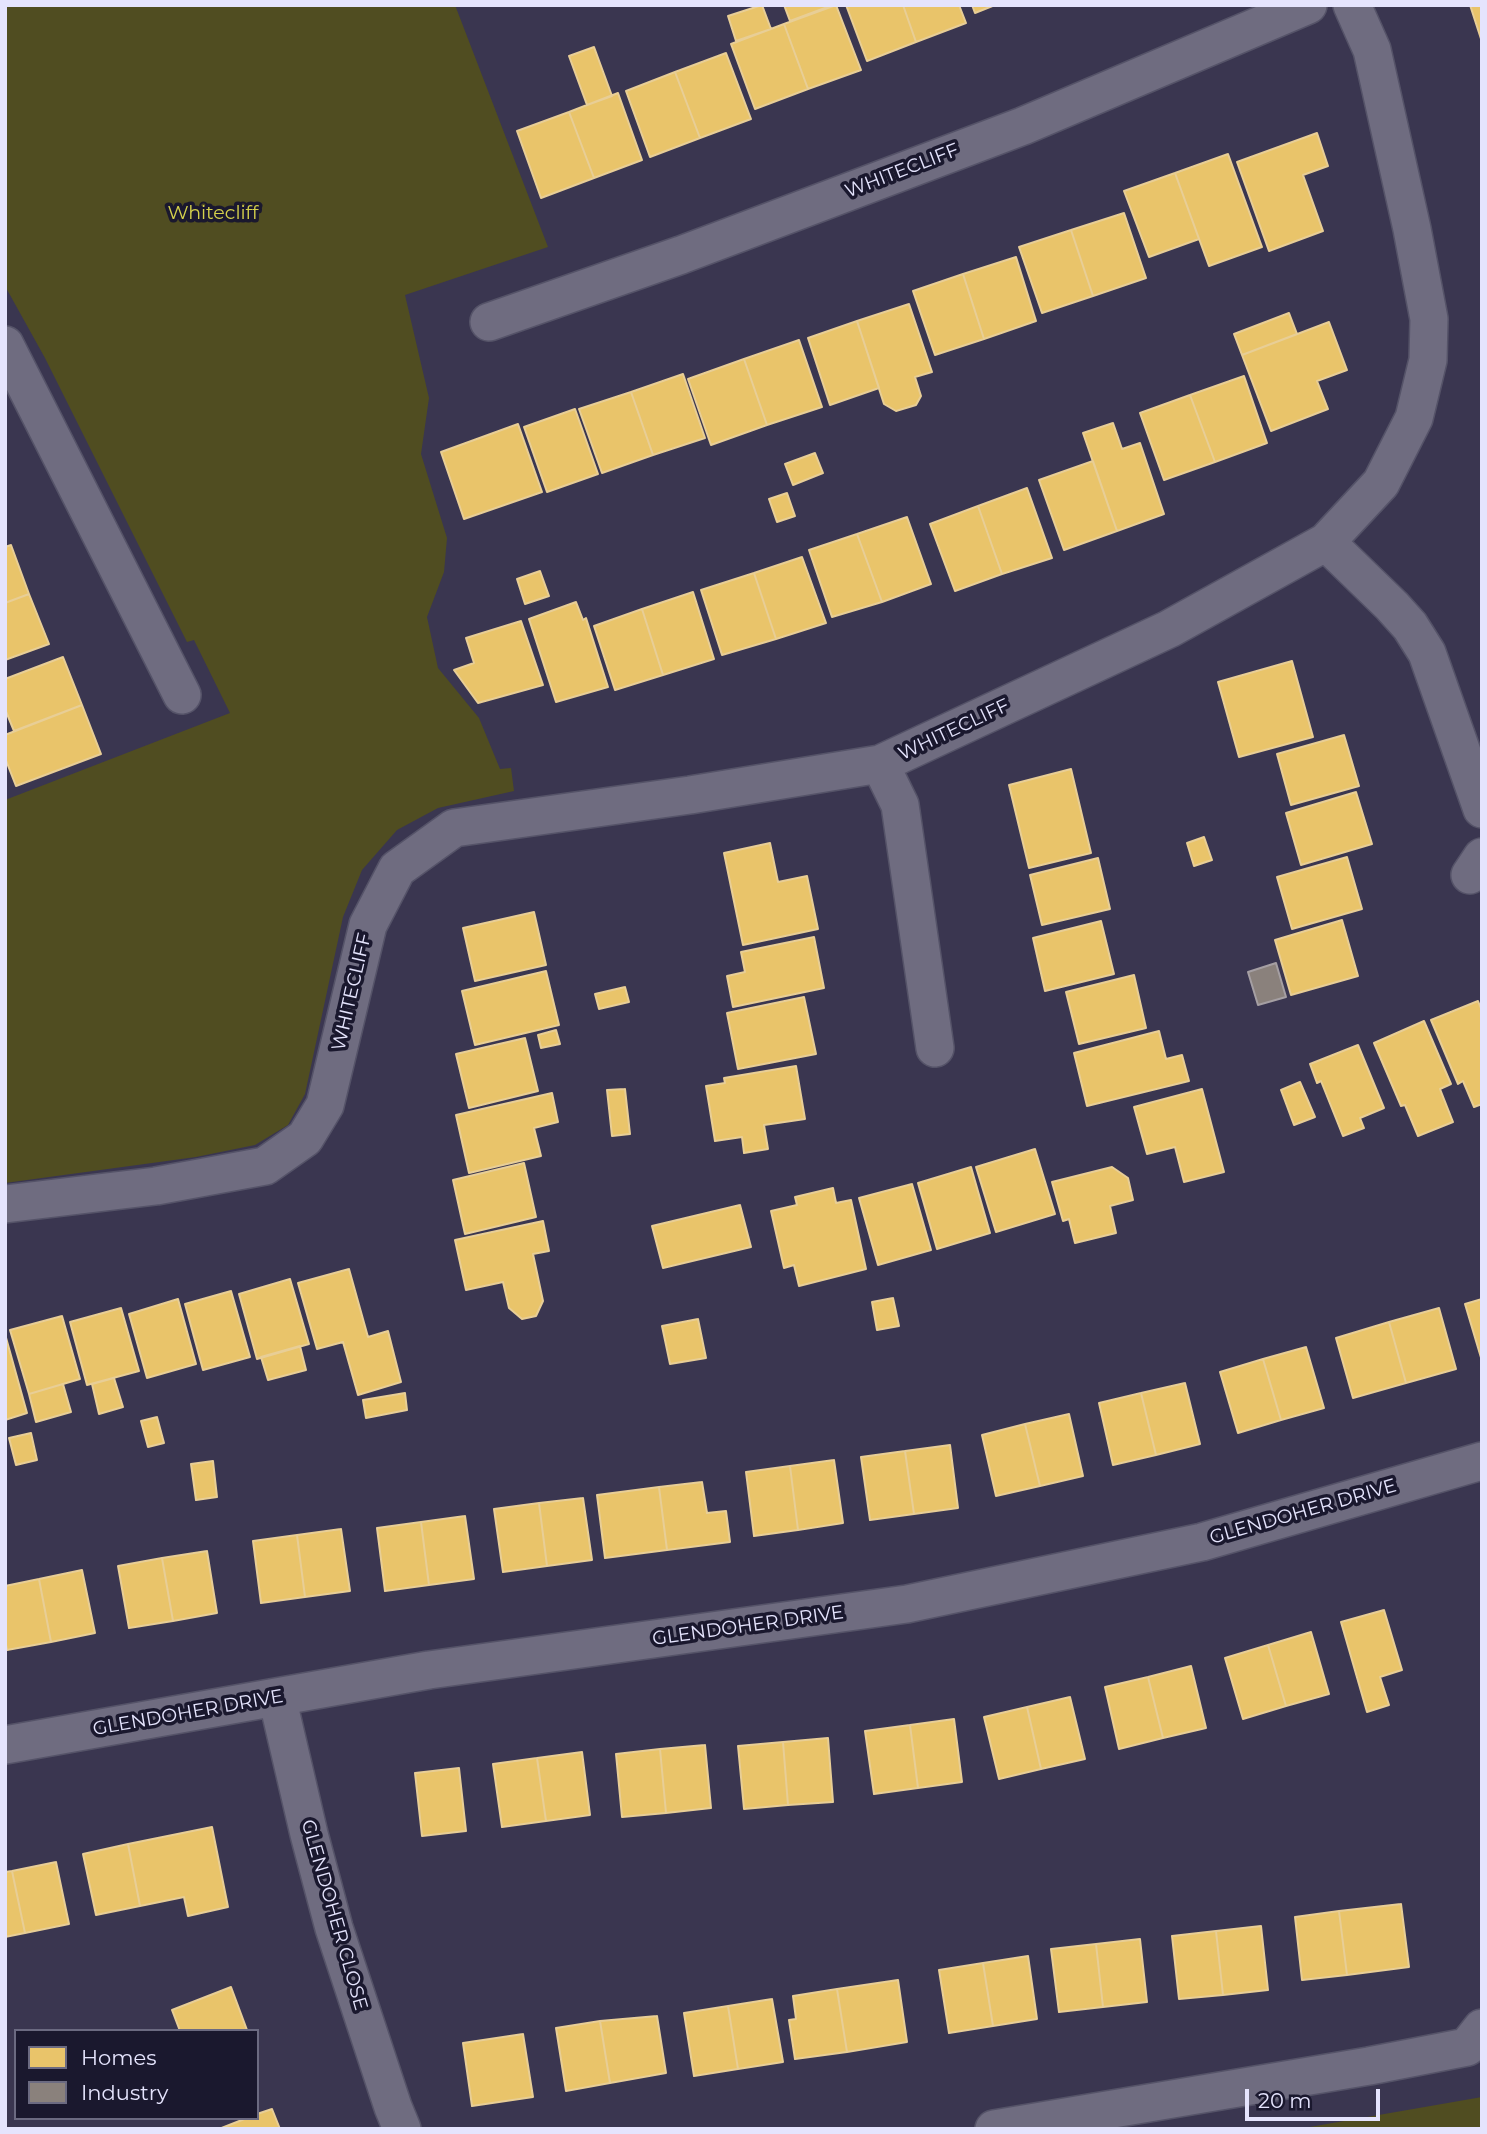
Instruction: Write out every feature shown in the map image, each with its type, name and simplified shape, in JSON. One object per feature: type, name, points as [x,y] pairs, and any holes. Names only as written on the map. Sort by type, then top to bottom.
[{"type":"street","name":"WHITECLIFF","points":[[489,322],[681,255],[1023,126],[1308,5]]},
{"type":"street","name":"WHITECLIFF","points":[[5,1204],[156,1186],[265,1166],[305,1138],[325,1105],[368,925],[397,869],[454,828],[690,795],[880,764],[1170,629],[1326,542],[1381,483],[1414,418],[1428,360],[1429,319],[1412,229],[1372,50],[1352,5]]},
{"type":"street","points":[[5,345],[182,695]]},
{"type":"street","points":[[1326,542],[1392,606],[1410,626],[1427,653],[1482,809]]},
{"type":"street","name":"WHITECLIFF","points":[[880,764],[900,805],[935,1048]]},
{"type":"street","name":"GLENDOHER DRIVE","points":[[5,1745],[429,1670],[907,1604],[1202,1542],[1481,1468]]},
{"type":"street","name":"GLENDOHER CLOSE","points":[[277,1698],[334,1928],[402,2129]]},
{"type":"street","points":[[994,2129],[1455,2049],[1467,2046],[1482,2028]]},
{"type":"green space","name":"Whitecliff","points":[[5,5],[455,5],[548,247],[405,295],[429,398],[421,454],[447,538],[444,572],[427,617],[438,668],[479,718],[500,769],[511,768],[514,791],[438,808],[397,830],[362,870],[343,917],[305,1094],[288,1125],[255,1145],[196,1157],[5,1183],[5,800],[230,713],[194,640],[187,642],[45,358],[5,286]]},
{"type":"green space","points":[[1482,2097],[1482,2129],[1304,2129],[1304,2128]]},
{"type":"building: Homes","points":[[762,5],[771,29],[736,41],[728,16]]},
{"type":"building: Homes","points":[[784,5],[833,5],[790,21]]},
{"type":"building: Homes","points":[[836,5],[861,70],[808,89],[784,24]]},
{"type":"building: Homes","points":[[846,5],[903,5],[916,42],[867,61]]},
{"type":"building: Homes","points":[[903,5],[959,5],[966,23],[916,42]]},
{"type":"building: Homes","points":[[972,5],[995,5],[975,13]]},
{"type":"building: Homes","points":[[1470,5],[1482,5],[1482,42]]},
{"type":"building: Homes","points":[[784,24],[808,89],[755,109],[731,44]]},
{"type":"building: Homes","points":[[594,47],[612,96],[587,105],[569,56]]},
{"type":"building: Homes","points":[[726,53],[751,119],[700,138],[675,72]]},
{"type":"building: Homes","points":[[675,72],[700,138],[650,157],[626,91]]},
{"type":"building: Homes","points":[[618,93],[642,160],[594,178],[569,112]]},
{"type":"building: Homes","points":[[569,112],[594,178],[541,198],[517,131]]},
{"type":"building: Homes","points":[[1317,133],[1328,166],[1303,175],[1323,231],[1269,251],[1237,162]]},
{"type":"building: Homes","points":[[1228,154],[1262,247],[1209,266],[1175,173]]},
{"type":"building: Homes","points":[[1175,173],[1199,239],[1149,257],[1124,191]]},
{"type":"building: Homes","points":[[1124,213],[1146,278],[1093,296],[1071,230]]},
{"type":"building: Homes","points":[[1071,230],[1093,296],[1042,313],[1019,247]]},
{"type":"building: Homes","points":[[1016,257],[1036,321],[984,339],[963,274]]},
{"type":"building: Homes","points":[[963,274],[984,339],[935,355],[913,291]]},
{"type":"building: Homes","points":[[909,304],[932,372],[915,377],[921,396],[916,405],[896,411],[884,404],[857,321]]},
{"type":"building: Homes","points":[[1289,313],[1297,334],[1242,355],[1234,334]]},
{"type":"building: Homes","points":[[857,321],[879,388],[830,405],[808,338]]},
{"type":"building: Homes","points":[[1329,322],[1347,370],[1317,381],[1328,409],[1271,431],[1242,355]]},
{"type":"building: Homes","points":[[799,340],[822,407],[767,425],[744,359]]},
{"type":"building: Homes","points":[[744,359],[767,425],[711,445],[688,379]]},
{"type":"building: Homes","points":[[683,374],[705,438],[653,455],[631,392]]},
{"type":"building: Homes","points":[[1244,376],[1267,443],[1215,462],[1190,395]]},
{"type":"building: Homes","points":[[631,392],[653,455],[602,473],[579,409]]},
{"type":"building: Homes","points":[[1190,395],[1215,462],[1164,480],[1140,413]]},
{"type":"building: Homes","points":[[575,409],[598,474],[547,492],[524,427]]},
{"type":"building: Homes","points":[[1113,423],[1122,449],[1140,443],[1164,514],[1117,531],[1083,433]]},
{"type":"building: Homes","points":[[518,424],[542,492],[464,519],[441,452]]},
{"type":"building: Homes","points":[[815,453],[823,473],[793,485],[785,464]]},
{"type":"building: Homes","points":[[1093,461],[1117,531],[1064,550],[1039,480]]},
{"type":"building: Homes","points":[[1027,488],[1052,558],[1002,574],[978,506]]},
{"type":"building: Homes","points":[[787,493],[795,516],[777,522],[769,499]]},
{"type":"building: Homes","points":[[978,506],[1002,574],[955,591],[930,524]]},
{"type":"building: Homes","points":[[907,517],[931,584],[882,602],[857,534]]},
{"type":"building: Homes","points":[[857,534],[882,602],[832,617],[809,550]]},
{"type":"building: Homes","points":[[11,545],[29,594],[5,603],[5,547]]},
{"type":"building: Homes","points":[[802,557],[826,623],[776,639],[754,573]]},
{"type":"building: Homes","points":[[540,571],[549,596],[525,604],[517,579]]},
{"type":"building: Homes","points":[[754,573],[776,639],[722,655],[701,590]]},
{"type":"building: Homes","points":[[693,592],[714,659],[663,675],[642,609]]},
{"type":"building: Homes","points":[[29,594],[49,644],[5,660],[5,603]]},
{"type":"building: Homes","points":[[576,602],[583,620],[586,618],[608,687],[556,702],[529,619]]},
{"type":"building: Homes","points":[[642,609],[663,675],[615,690],[594,626]]},
{"type":"building: Homes","points":[[521,621],[543,685],[478,703],[454,670],[474,663],[466,638]]},
{"type":"building: Homes","points":[[63,657],[82,705],[14,731],[5,709],[5,679]]},
{"type":"building: Homes","points":[[1292,661],[1313,737],[1239,757],[1218,682]]},
{"type":"building: Homes","points":[[82,705],[101,754],[16,786],[5,758],[5,735]]},
{"type":"building: Homes","points":[[1344,735],[1359,786],[1291,805],[1277,754]]},
{"type":"building: Homes","points":[[1071,769],[1091,853],[1029,868],[1009,785]]},
{"type":"building: Homes","points":[[1356,792],[1372,844],[1301,865],[1286,813]]},
{"type":"building: Homes","points":[[1204,837],[1212,860],[1194,866],[1187,843]]},
{"type":"building: Homes","points":[[770,843],[778,882],[807,876],[818,929],[743,945],[724,853]]},
{"type":"building: Homes","points":[[1347,857],[1362,909],[1292,929],[1277,877]]},
{"type":"building: Homes","points":[[1098,858],[1110,909],[1042,925],[1030,875]]},
{"type":"building: Homes","points":[[534,912],[546,965],[475,981],[463,928]]},
{"type":"building: Homes","points":[[1342,920],[1358,976],[1291,995],[1275,940]]},
{"type":"building: Homes","points":[[1101,921],[1114,974],[1045,991],[1033,938]]},
{"type":"building: Homes","points":[[814,937],[824,988],[733,1007],[727,976],[745,972],[741,952]]},
{"type":"building: Homes","points":[[546,971],[559,1025],[475,1045],[462,991]]},
{"type":"building: Homes","points":[[1134,975],[1146,1028],[1079,1044],[1066,992]]},
{"type":"building: Homes","points":[[625,987],[629,1002],[599,1009],[595,994]]},
{"type":"building: Homes","points":[[804,997],[816,1054],[738,1069],[727,1013]]},
{"type":"building: Homes","points":[[1478,1001],[1482,1011],[1482,1104],[1474,1107],[1463,1081],[1458,1084],[1431,1020]]},
{"type":"building: Homes","points":[[1424,1021],[1451,1084],[1440,1089],[1453,1122],[1418,1136],[1405,1105],[1401,1106],[1374,1043]]},
{"type":"building: Homes","points":[[556,1030],[560,1044],[541,1048],[538,1035]]},
{"type":"building: Homes","points":[[1159,1031],[1166,1059],[1182,1055],[1189,1081],[1087,1106],[1074,1053]]},
{"type":"building: Homes","points":[[525,1038],[538,1091],[469,1108],[456,1054]]},
{"type":"building: Homes","points":[[1358,1045],[1384,1108],[1360,1118],[1364,1128],[1343,1136],[1321,1081],[1317,1083],[1310,1064]]},
{"type":"building: Homes","points":[[796,1066],[805,1119],[764,1125],[768,1149],[744,1153],[742,1137],[715,1141],[706,1086],[725,1083],[724,1078]]},
{"type":"building: Homes","points":[[1300,1082],[1315,1117],[1294,1125],[1281,1090]]},
{"type":"building: Homes","points":[[625,1089],[630,1134],[612,1136],[607,1090]]},
{"type":"building: Homes","points":[[1202,1089],[1224,1172],[1184,1182],[1175,1147],[1147,1154],[1134,1107]]},
{"type":"building: Homes","points":[[552,1093],[558,1122],[534,1128],[541,1156],[469,1173],[456,1115]]},
{"type":"building: Homes","points":[[1035,1149],[1055,1214],[996,1232],[976,1167]]},
{"type":"building: Homes","points":[[524,1163],[536,1217],[465,1234],[453,1180]]},
{"type":"building: Homes","points":[[971,1167],[990,1233],[937,1249],[918,1183]]},
{"type":"building: Homes","points":[[1112,1167],[1128,1178],[1133,1200],[1110,1206],[1116,1233],[1075,1243],[1069,1219],[1063,1221],[1052,1182]]},
{"type":"building: Homes","points":[[912,1184],[931,1250],[878,1265],[859,1198]]},
{"type":"building: Homes","points":[[833,1188],[836,1203],[851,1200],[866,1269],[799,1286],[794,1265],[784,1268],[771,1211],[797,1205],[795,1197]]},
{"type":"building: Homes","points":[[740,1205],[751,1247],[663,1268],[652,1226]]},
{"type":"building: Homes","points":[[543,1221],[549,1251],[533,1254],[543,1301],[536,1316],[522,1319],[509,1308],[503,1282],[466,1290],[455,1240]]},
{"type":"building: Homes","points":[[349,1269],[368,1337],[388,1331],[401,1382],[358,1395],[343,1342],[317,1349],[298,1283]]},
{"type":"building: Homes","points":[[290,1279],[309,1344],[257,1359],[239,1294]]},
{"type":"building: Homes","points":[[231,1291],[250,1357],[203,1370],[185,1304]]},
{"type":"building: Homes","points":[[893,1298],[899,1326],[877,1330],[872,1302]]},
{"type":"building: Homes","points":[[178,1299],[196,1364],[147,1378],[129,1314]]},
{"type":"building: Homes","points":[[1482,1299],[1482,1361],[1465,1304]]},
{"type":"building: Homes","points":[[121,1308],[139,1371],[87,1385],[70,1322]]},
{"type":"building: Homes","points":[[1439,1308],[1456,1369],[1406,1383],[1389,1322]]},
{"type":"building: Homes","points":[[62,1316],[80,1379],[29,1394],[10,1330]]},
{"type":"building: Homes","points":[[698,1319],[706,1358],[670,1364],[662,1326]]},
{"type":"building: Homes","points":[[1389,1322],[1406,1383],[1353,1398],[1336,1338]]},
{"type":"building: Homes","points":[[5,1334],[27,1413],[5,1420]]},
{"type":"building: Homes","points":[[300,1346],[306,1370],[268,1380],[261,1357]]},
{"type":"building: Homes","points":[[1306,1347],[1324,1408],[1281,1420],[1263,1359]]},
{"type":"building: Homes","points":[[1263,1359],[1281,1420],[1238,1433],[1220,1372]]},
{"type":"building: Homes","points":[[114,1378],[123,1407],[99,1414],[92,1384]]},
{"type":"building: Homes","points":[[1185,1383],[1200,1444],[1156,1455],[1141,1393]]},
{"type":"building: Homes","points":[[63,1384],[71,1412],[36,1422],[29,1394]]},
{"type":"building: Homes","points":[[405,1393],[407,1410],[366,1418],[363,1400]]},
{"type":"building: Homes","points":[[1141,1393],[1156,1455],[1113,1465],[1099,1403]]},
{"type":"building: Homes","points":[[1069,1414],[1083,1476],[1040,1486],[1025,1424]]},
{"type":"building: Homes","points":[[157,1417],[164,1443],[148,1447],[141,1421]]},
{"type":"building: Homes","points":[[1025,1424],[1040,1486],[996,1496],[982,1435]]},
{"type":"building: Homes","points":[[31,1433],[37,1460],[16,1465],[9,1438]]},
{"type":"building: Homes","points":[[950,1445],[958,1508],[914,1514],[905,1451]]},
{"type":"building: Homes","points":[[905,1451],[914,1514],[870,1520],[861,1457]]},
{"type":"building: Homes","points":[[834,1460],[843,1523],[798,1530],[790,1466]]},
{"type":"building: Homes","points":[[213,1461],[217,1497],[196,1500],[191,1464]]},
{"type":"building: Homes","points":[[790,1466],[798,1530],[754,1536],[746,1472]]},
{"type":"building: Homes","points":[[702,1482],[707,1513],[726,1511],[730,1542],[667,1550],[659,1487]]},
{"type":"building: Homes","points":[[659,1487],[667,1550],[605,1558],[597,1495]]},
{"type":"building: Homes","points":[[583,1498],[592,1560],[547,1566],[539,1503]]},
{"type":"building: Homes","points":[[539,1503],[547,1566],[503,1572],[494,1509]]},
{"type":"building: Homes","points":[[465,1516],[474,1579],[429,1585],[421,1522]]},
{"type":"building: Homes","points":[[421,1522],[429,1585],[385,1591],[377,1528]]},
{"type":"building: Homes","points":[[341,1529],[350,1591],[305,1597],[297,1535]]},
{"type":"building: Homes","points":[[297,1535],[305,1597],[261,1603],[253,1541]]},
{"type":"building: Homes","points":[[207,1551],[217,1613],[173,1621],[162,1558]]},
{"type":"building: Homes","points":[[162,1558],[173,1621],[129,1628],[118,1566]]},
{"type":"building: Homes","points":[[82,1570],[95,1633],[51,1642],[39,1579]]},
{"type":"building: Homes","points":[[39,1579],[51,1642],[7,1650],[5,1586]]},
{"type":"building: Homes","points":[[1384,1610],[1402,1670],[1380,1677],[1389,1705],[1367,1712],[1341,1622]]},
{"type":"building: Homes","points":[[1311,1632],[1329,1694],[1286,1706],[1268,1645]]},
{"type":"building: Homes","points":[[1268,1645],[1286,1706],[1243,1719],[1225,1658]]},
{"type":"building: Homes","points":[[1191,1666],[1206,1728],[1163,1738],[1148,1677]]},
{"type":"building: Homes","points":[[1148,1677],[1163,1738],[1119,1749],[1105,1687]]},
{"type":"building: Homes","points":[[1070,1697],[1085,1759],[1041,1769],[1027,1707]]},
{"type":"building: Homes","points":[[1027,1707],[1041,1769],[999,1779],[984,1717]]},
{"type":"building: Homes","points":[[954,1719],[962,1782],[918,1788],[910,1725]]},
{"type":"building: Homes","points":[[910,1725],[918,1788],[874,1794],[865,1731]]},
{"type":"building: Homes","points":[[828,1738],[833,1802],[788,1805],[783,1742]]},
{"type":"building: Homes","points":[[783,1742],[788,1805],[744,1809],[738,1746]]},
{"type":"building: Homes","points":[[705,1745],[711,1808],[666,1813],[660,1749]]},
{"type":"building: Homes","points":[[660,1749],[666,1813],[622,1817],[616,1754]]},
{"type":"building: Homes","points":[[582,1752],[590,1815],[546,1821],[537,1758]]},
{"type":"building: Homes","points":[[537,1758],[546,1821],[502,1827],[493,1764]]},
{"type":"building: Homes","points":[[459,1768],[466,1831],[422,1836],[415,1773]]},
{"type":"building: Homes","points":[[212,1827],[228,1907],[188,1916],[184,1897],[140,1906],[128,1844]]},
{"type":"building: Homes","points":[[128,1844],[140,1906],[96,1915],[83,1854]]},
{"type":"building: Homes","points":[[56,1862],[69,1924],[25,1933],[12,1871]]},
{"type":"building: Homes","points":[[12,1871],[25,1933],[5,1937],[5,1872]]},
{"type":"building: Homes","points":[[1401,1904],[1409,1967],[1347,1975],[1339,1911]]},
{"type":"building: Homes","points":[[1339,1911],[1347,1975],[1302,1980],[1295,1917]]},
{"type":"building: Homes","points":[[1261,1926],[1268,1990],[1223,1995],[1216,1931]]},
{"type":"building: Homes","points":[[1216,1931],[1223,1995],[1179,1999],[1172,1936]]},
{"type":"building: Homes","points":[[1140,1939],[1147,2002],[1103,2007],[1096,1944]]},
{"type":"building: Homes","points":[[1096,1944],[1103,2007],[1059,2012],[1051,1949]]},
{"type":"building: Homes","points":[[1028,1956],[1037,2019],[993,2026],[983,1963]]},
{"type":"building: Homes","points":[[983,1963],[993,2026],[949,2033],[939,1970]]},
{"type":"building: Homes","points":[[898,1980],[907,2042],[847,2052],[837,1989]]},
{"type":"building: Homes","points":[[231,1987],[247,2029],[179,2029],[172,2010]]},
{"type":"building: Homes","points":[[837,1989],[847,2052],[795,2059],[789,2020],[796,2019],[793,1996]]},
{"type":"building: Homes","points":[[772,1999],[783,2062],[738,2069],[728,2006]]},
{"type":"building: Homes","points":[[728,2006],[738,2069],[694,2076],[684,2013]]},
{"type":"building: Homes","points":[[657,2016],[666,2073],[610,2083],[600,2021]]},
{"type":"building: Homes","points":[[600,2021],[610,2083],[566,2091],[556,2028]]},
{"type":"building: Homes","points":[[523,2034],[533,2097],[472,2106],[463,2043]]},
{"type":"building: Homes","points":[[272,2109],[280,2129],[219,2129],[242,2120],[259,2120],[259,2113]]},
{"type":"building: Industry","points":[[1276,963],[1286,997],[1258,1005],[1248,972]]}]
